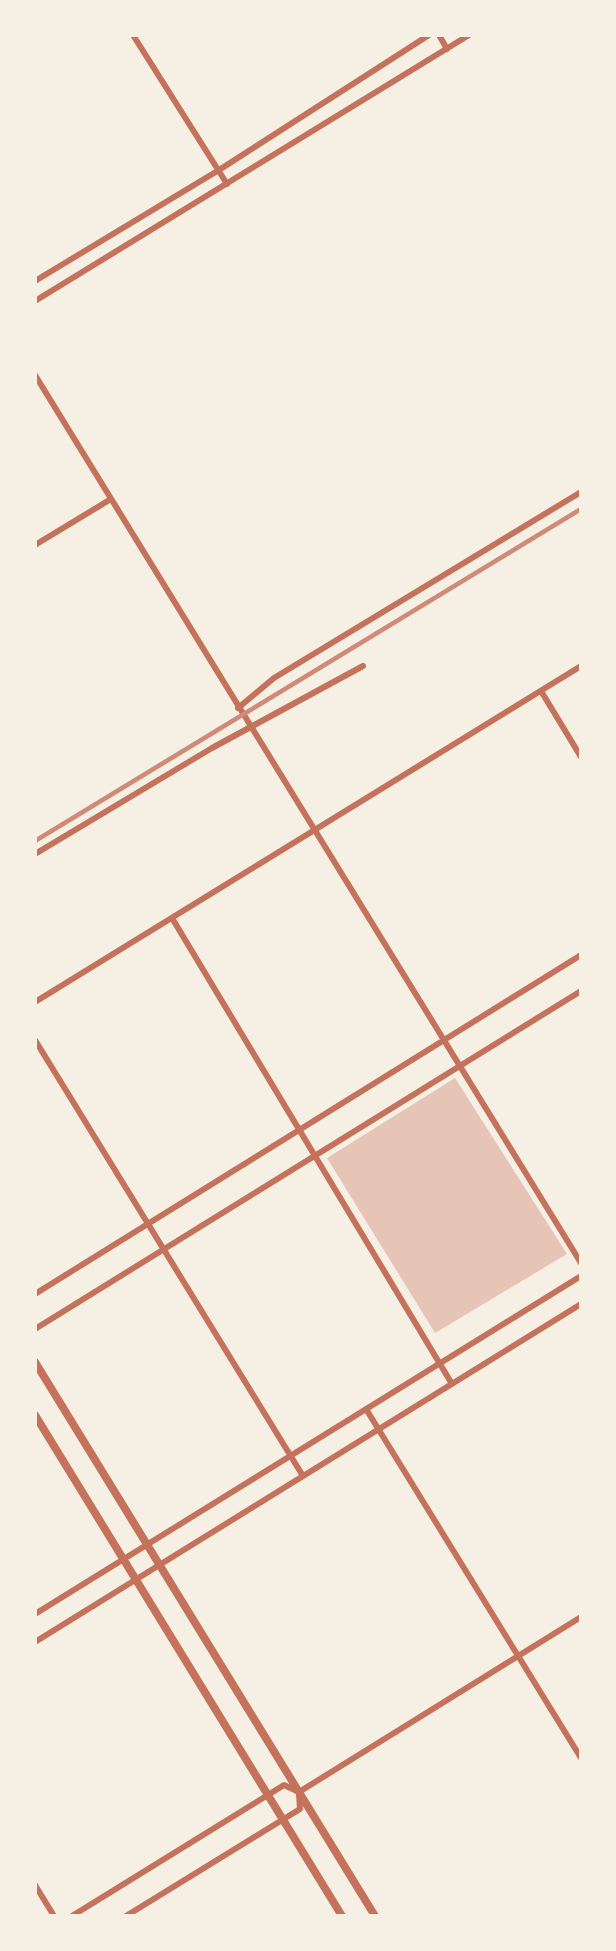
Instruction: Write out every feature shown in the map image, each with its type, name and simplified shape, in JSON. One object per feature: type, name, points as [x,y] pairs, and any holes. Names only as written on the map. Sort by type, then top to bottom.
[{"type":"street","points":[[133,35],[227,184]]},
{"type":"street","points":[[35,281],[219,170],[429,35]]},
{"type":"street","points":[[439,35],[447,49]]},
{"type":"street","points":[[35,300],[469,35]]},
{"type":"street","points":[[35,375],[581,1262]]},
{"type":"street","points":[[240,711],[274,678],[581,492]]},
{"type":"street","points":[[35,545],[111,499]]},
{"type":"street","points":[[35,854],[251,726],[363,666]]},
{"type":"street","points":[[35,1002],[581,666]]},
{"type":"street","points":[[541,691],[581,757]]},
{"type":"street","points":[[172,918],[452,1384]]},
{"type":"street","points":[[35,1294],[581,955]]},
{"type":"street","points":[[35,1329],[581,991]]},
{"type":"street","points":[[35,1040],[303,1476]]},
{"type":"street","points":[[35,1614],[581,1276]]},
{"type":"street","points":[[35,1642],[581,1304]]},
{"type":"street","points":[[35,1362],[375,1916]]},
{"type":"street","points":[[366,1409],[581,1758]]},
{"type":"street","points":[[35,1415],[342,1916]]},
{"type":"street","points":[[299,1792],[581,1617]]},
{"type":"street","points":[[72,1916],[284,1785],[299,1792]]},
{"type":"street","points":[[126,1916],[300,1809],[299,1792]]},
{"type":"street","points":[[35,1885],[54,1916]]},
{"type":"building","points":[[455,1078],[567,1254],[435,1333],[327,1158]]},
{"type":"railway","points":[[35,841],[581,509]]}]
